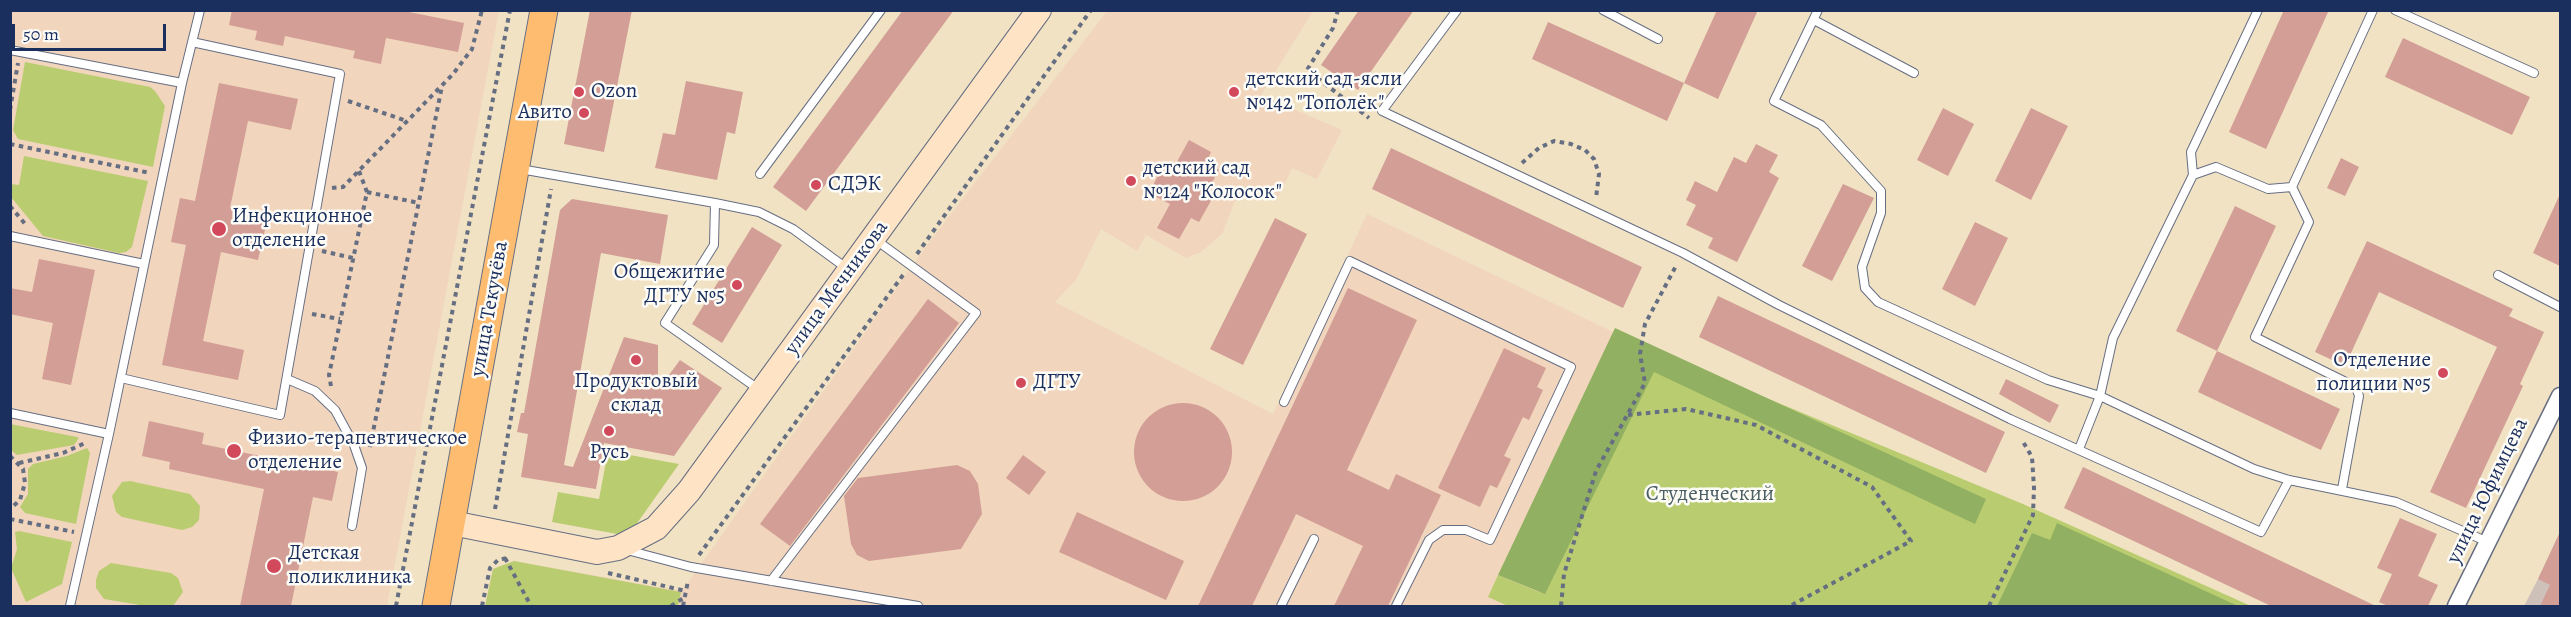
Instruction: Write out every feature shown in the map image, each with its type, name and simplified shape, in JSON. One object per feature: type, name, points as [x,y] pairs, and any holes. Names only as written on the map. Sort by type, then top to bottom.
[{"type":"main road","name":"улица Текучёва","points":[[436,606],[544,10]]},
{"type":"main road","name":"улица Мечникова","points":[[618,548],[656,528],[689,491],[1039,10]]},
{"type":"main road","points":[[452,523],[597,552],[618,548]]},
{"type":"street","name":"улица Юфимцева","points":[[2456,606],[2560,396]]},
{"type":"lane","points":[[70,606],[121,378],[182,83],[200,10]]},
{"type":"lane","points":[[760,174],[881,10]]},
{"type":"lane","points":[[1457,10],[1382,111],[1683,253],[1779,305],[2010,419],[2261,532],[2289,480]]},
{"type":"lane","points":[[1603,10],[1658,39]]},
{"type":"lane","points":[[1818,10],[1774,101],[1821,125],[1881,191],[1881,213],[1863,267],[1865,288],[1878,302],[2048,380],[2100,396],[2254,468],[2289,480],[2342,489],[2396,502],[2488,542]]},
{"type":"lane","points":[[2079,449],[2100,396],[2113,338],[2193,176],[2191,152],[2258,10]]},
{"type":"lane","points":[[2292,188],[2373,10]]},
{"type":"lane","points":[[2395,10],[2534,73]]},
{"type":"lane","points":[[1814,20],[1914,73]]},
{"type":"lane","points":[[121,378],[280,416],[340,74],[192,42]]},
{"type":"lane","points":[[15,51],[182,83]]},
{"type":"lane","points":[[2193,176],[2216,166],[2268,189],[2292,188]]},
{"type":"lane","points":[[516,169],[759,212],[794,229],[850,270]]},
{"type":"lane","points":[[2292,188],[2309,222],[2255,337],[2356,387],[2359,396],[2342,489]]},
{"type":"lane","points":[[715,203],[714,245],[665,323],[761,391]]},
{"type":"lane","points":[[10,236],[144,264]]},
{"type":"lane","points":[[771,581],[976,313],[873,238]]},
{"type":"lane","points":[[1284,402],[1350,261],[1572,367],[1490,540],[1466,530],[1443,530],[1428,540],[1396,606]]},
{"type":"lane","points":[[2498,275],[2560,306]]},
{"type":"lane","points":[[287,379],[315,392],[335,410],[358,458],[362,468],[352,526]]},
{"type":"lane","points":[[10,413],[109,434]]},
{"type":"lane","points":[[1281,606],[1314,539]]},
{"type":"lane","points":[[618,548],[691,567],[918,606]]},
{"type":"path","points":[[320,189],[343,187],[442,86],[472,49],[482,10]]},
{"type":"path","points":[[396,606],[510,10]]},
{"type":"path","points":[[683,606],[691,567],[1091,10]]},
{"type":"path","points":[[1338,10],[1333,28],[1307,70],[1374,122],[1382,111]]},
{"type":"path","points":[[10,110],[15,51]]},
{"type":"path","points":[[358,458],[370,450],[442,86]]},
{"type":"path","points":[[336,97],[408,121]]},
{"type":"path","points":[[1515,173],[1527,156],[1554,141],[1571,144],[1585,150],[1594,159],[1599,174],[1599,190],[1592,210]]},
{"type":"path","points":[[10,144],[162,176]]},
{"type":"path","points":[[335,410],[329,375],[367,192],[359,171]]},
{"type":"path","points":[[498,560],[500,531],[495,508],[554,175]]},
{"type":"path","points":[[367,192],[419,203]]},
{"type":"path","points":[[310,248],[353,258]]},
{"type":"path","points":[[1561,606],[1564,574],[1596,471],[1645,384],[1640,354],[1646,324],[1683,253]]},
{"type":"path","points":[[299,311],[340,319]]},
{"type":"path","points":[[1628,415],[1686,409],[1756,425],[1872,487],[1911,541],[1790,606]]},
{"type":"path","points":[[1989,606],[2032,515],[2034,488],[2032,457],[2010,419]]},
{"type":"path","points":[[19,463],[63,453],[82,445],[94,431]]},
{"type":"path","points":[[10,456],[19,463],[25,476],[24,492],[10,509]]},
{"type":"path","points":[[10,519],[87,534]]},
{"type":"path","points":[[10,535],[10,558]]},
{"type":"path","points":[[482,606],[490,568],[498,560],[514,556]]},
{"type":"path","points":[[505,558],[531,606]]},
{"type":"path","points":[[597,570],[686,594]]},
{"type":"path","points":[[671,606],[686,594]]},
{"type":"shaded area","points":[[10,11],[499,11],[387,606],[11,606]]},
{"type":"shaded area","name":"ДГТУ","points":[[1107,11],[1313,11],[1261,95],[1342,130],[1317,179],[1292,168],[1277,200],[1263,193],[1235,201],[1222,234],[1201,252],[1186,258],[1146,235],[1137,251],[1101,229],[1076,280],[1055,302],[1273,414],[1367,214],[1655,352],[1532,606],[485,606],[493,569],[514,561],[682,591],[927,245]]},
{"type":"shaded area","points":[[2560,532],[2560,606],[2524,606],[2538,579]]},
{"type":"green space","points":[[25,62],[150,87],[155,91],[165,106],[153,167],[18,139],[13,130]]},
{"type":"green space","points":[[24,156],[148,181],[132,247],[126,252],[119,253],[43,236],[11,197],[11,184],[19,185]]},
{"type":"green space","points":[[1615,328],[1986,499],[1975,524],[1654,372],[1545,594],[1498,575]]},
{"type":"green space","name":"Студенческий","points":[[1655,352],[2023,504],[2251,606],[1508,606],[1488,597],[1498,575],[1539,592]]},
{"type":"green space","points":[[10,424],[79,438],[74,445],[17,455],[11,450]]},
{"type":"green space","points":[[87,448],[90,453],[76,524],[25,513],[20,507],[28,494],[28,469],[33,464],[67,456]]},
{"type":"green space","points":[[608,451],[679,464],[628,536],[552,522],[558,492],[599,499]]},
{"type":"green space","points":[[130,481],[190,494],[200,506],[199,520],[192,527],[182,530],[122,517],[116,512],[112,496],[122,482]]},
{"type":"green space","points":[[2057,523],[2238,606],[1997,606],[2032,533],[2050,540]]},
{"type":"green space","points":[[15,532],[72,542],[62,584],[26,602],[11,568],[17,549]]},
{"type":"green space","points":[[514,561],[681,592],[678,606],[485,606],[493,569]]},
{"type":"green space","points":[[111,563],[171,573],[178,578],[183,592],[173,606],[146,606],[104,599],[96,588],[96,580],[99,571]]},
{"type":"building","points":[[232,10],[399,10],[464,23],[458,52],[386,38],[381,64],[353,58],[355,51],[285,36],[283,46],[255,40],[257,31],[229,25]]},
{"type":"building","points":[[590,10],[632,10],[604,152],[564,144]]},
{"type":"building","points":[[903,10],[954,10],[806,211],[773,187]]},
{"type":"building","points":[[1359,10],[1414,10],[1358,90],[1321,65]]},
{"type":"building","points":[[1717,10],[1758,10],[1718,99],[1684,83]]},
{"type":"building","points":[[2284,10],[2329,10],[2266,149],[2229,132]]},
{"type":"building","points":[[1548,22],[1684,83],[1667,121],[1532,59]]},
{"type":"building","points":[[2403,38],[2530,97],[2512,135],[2385,77]]},
{"type":"building","points":[[686,81],[743,92],[735,134],[727,132],[717,180],[655,168],[663,133],[675,135]]},
{"type":"building","name":"Инфекционное отделение","points":[[219,83],[298,99],[291,130],[248,121],[230,208],[268,216],[258,260],[221,252],[203,341],[244,350],[238,380],[162,365],[186,245],[171,242],[180,198],[195,201]]},
{"type":"building","points":[[1943,108],[1974,124],[1948,176],[1917,160]]},
{"type":"building","points":[[2031,108],[2068,126],[2031,200],[1995,181]]},
{"type":"building","points":[[1189,140],[1211,152],[1206,163],[1219,170],[1205,195],[1212,199],[1199,222],[1191,218],[1179,239],[1157,228],[1170,204],[1149,193],[1164,164],[1173,169]]},
{"type":"building","points":[[1756,144],[1778,155],[1769,172],[1779,178],[1737,262],[1708,248],[1713,238],[1686,225],[1696,205],[1686,200],[1695,181],[1717,192],[1734,157],[1746,163]]},
{"type":"building","points":[[1391,148],[1642,267],[1623,308],[1372,189]]},
{"type":"building","points":[[2341,158],[2359,167],[2345,196],[2327,188]]},
{"type":"building","points":[[1843,184],[1874,198],[1832,281],[1802,266]]},
{"type":"building","points":[[2560,194],[2560,266],[2533,253]]},
{"type":"building","points":[[572,199],[668,215],[660,264],[601,253],[564,465],[573,467],[624,337],[658,345],[658,390],[680,360],[722,388],[674,456],[604,443],[596,489],[521,477],[528,434],[517,432],[521,413],[524,413],[560,210]]},
{"type":"building","points":[[2235,206],[2276,226],[2217,351],[2176,331]]},
{"type":"building","points":[[1275,218],[1307,234],[1243,365],[1210,349]]},
{"type":"building","points":[[1975,222],[2008,238],[1975,306],[1942,289]]},
{"type":"building","name":"Общежитие ДГТУ №5","points":[[752,227],[782,245],[722,343],[692,324]]},
{"type":"building","points":[[2367,241],[2513,309],[2509,316],[2544,332],[2520,384],[2523,386],[2466,508],[2430,492],[2497,347],[2379,292],[2345,366],[2315,352]]},
{"type":"building","points":[[39,259],[95,270],[71,385],[42,379],[53,323],[10,314],[10,288],[32,292]]},
{"type":"building","points":[[1348,288],[1417,320],[1347,470],[1389,490],[1396,474],[1441,495],[1388,606],[1334,606],[1363,546],[1296,514],[1252,606],[1198,606]]},
{"type":"building","points":[[1718,296],[2005,432],[1986,473],[1699,337]]},
{"type":"building","points":[[928,299],[959,323],[790,546],[760,524]]},
{"type":"building","points":[[1504,348],[1546,368],[1537,387],[1543,390],[1529,420],[1523,417],[1504,456],[1511,459],[1497,488],[1490,485],[1480,507],[1438,488]]},
{"type":"building","points":[[2217,351],[2340,409],[2321,450],[2198,392]]},
{"type":"building","points":[[2006,379],[2059,405],[2050,423],[1999,394]]},
{"type":"building","points":[[1183,403],[1202,407],[1217,418],[1228,433],[1232,452],[1228,471],[1217,486],[1202,497],[1183,501],[1164,497],[1149,486],[1138,471],[1134,452],[1138,433],[1149,418],[1164,407]]},
{"type":"building","points":[[149,421],[204,433],[202,444],[338,472],[332,501],[313,497],[291,606],[240,606],[264,489],[169,469],[170,462],[142,456]]},
{"type":"building","points":[[1023,455],[1046,472],[1029,495],[1006,478]]},
{"type":"building","points":[[957,465],[970,471],[978,484],[982,514],[961,549],[869,561],[857,555],[851,544],[844,496],[858,478]]},
{"type":"building","points":[[2083,467],[2376,606],[2271,606],[2064,508]]},
{"type":"building","points":[[1077,512],[1184,561],[1166,600],[1059,552]]},
{"type":"building","points":[[2400,518],[2437,534],[2418,576],[2438,585],[2428,606],[2388,606],[2379,602],[2392,574],[2377,568]]},
{"type":"building","points":[[2560,532],[2560,606],[2540,606],[2550,585],[2538,579]]},
{"type":"place","name":"Ozon","points":[[579,92]]},
{"type":"place","name":"детский сад-ясли №142 \"Тополёк\"","points":[[1234,92]]},
{"type":"place","name":"Авито","points":[[584,113]]},
{"type":"place","name":"детский сад №124 \"Колосок\"","points":[[1131,181]]},
{"type":"place","name":"СДЭК","points":[[816,185]]},
{"type":"place","name":"Инфекционное отделение","points":[[219,229]]},
{"type":"place","name":"Общежитие ДГТУ №5","points":[[737,285]]},
{"type":"place","name":"Продуктовый склад","points":[[636,360]]},
{"type":"place","name":"Отделение полиции №5","points":[[2443,373]]},
{"type":"place","name":"ДГТУ","points":[[1021,383]]},
{"type":"place","name":"Русь","points":[[609,431]]},
{"type":"place","name":"Физио-терапевтическое отделение","points":[[234,451]]},
{"type":"place","name":"Детская поликлиника","points":[[274,566]]}]
